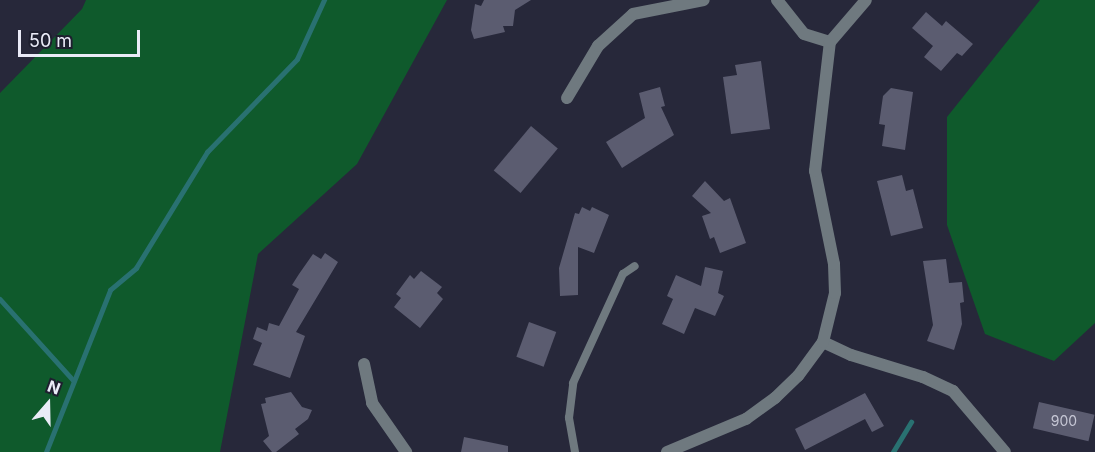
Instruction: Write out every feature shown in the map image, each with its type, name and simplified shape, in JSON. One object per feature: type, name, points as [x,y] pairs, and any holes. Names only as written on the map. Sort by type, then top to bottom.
[{"type":"street","points":[[567,98],[598,46],[633,15],[704,0]]},
{"type":"street","points":[[777,0],[804,34],[830,42]]},
{"type":"street","points":[[667,452],[746,419],[775,398],[798,376],[823,342],[835,293],[834,264],[815,171],[830,42],[866,0]]},
{"type":"street","points":[[823,342],[851,355],[923,376],[952,391],[1005,452]]},
{"type":"street","points":[[364,364],[372,403],[406,452]]},
{"type":"lane","points":[[575,452],[569,418],[573,382],[623,274],[635,266]]},
{"type":"green space","points":[[86,0],[447,0],[357,164],[258,254],[220,452],[0,452],[0,93],[82,9]]},
{"type":"green space","points":[[1040,0],[1095,0],[1095,323],[1054,361],[985,334],[947,225],[947,117]]},
{"type":"building","points":[[484,0],[531,0],[515,10],[513,26],[503,26],[505,32],[474,39],[471,30],[475,4],[481,6]]},
{"type":"building","points":[[926,12],[942,26],[946,21],[973,44],[962,56],[957,53],[941,71],[924,57],[933,46],[912,28]]},
{"type":"building","points":[[761,61],[770,129],[731,134],[723,77],[737,75],[735,65]]},
{"type":"building","points":[[660,87],[665,106],[661,107],[674,135],[622,168],[606,142],[645,118],[639,93]]},
{"type":"building","points":[[891,88],[913,92],[905,150],[882,146],[885,125],[879,124],[883,96]]},
{"type":"building","points":[[531,126],[558,148],[521,193],[494,170]]},
{"type":"building","points":[[902,175],[906,191],[913,189],[923,228],[891,236],[877,181]]},
{"type":"building","points":[[705,181],[724,201],[730,198],[746,243],[720,253],[714,237],[710,239],[702,216],[711,213],[692,196]]},
{"type":"building","points":[[582,207],[590,211],[592,207],[609,215],[594,253],[578,247],[578,295],[560,296],[559,268],[575,213],[579,214]]},
{"type":"building","points":[[325,253],[338,262],[296,332],[305,336],[290,378],[253,365],[262,343],[253,339],[257,327],[267,331],[269,323],[279,326],[299,289],[292,285],[313,254],[321,259]]},
{"type":"building","points":[[946,259],[949,283],[962,282],[964,302],[960,303],[962,324],[954,350],[927,341],[933,325],[923,261]]},
{"type":"building","points":[[705,267],[723,271],[718,293],[724,296],[715,316],[695,308],[684,334],[662,324],[673,299],[667,296],[676,275],[701,286]]},
{"type":"building","points":[[421,271],[442,287],[437,293],[443,299],[420,328],[394,307],[401,298],[396,294],[410,275],[414,279]]},
{"type":"building","points":[[529,322],[556,332],[544,367],[516,357]]},
{"type":"building","points":[[291,392],[302,407],[312,410],[308,419],[295,429],[299,434],[276,452],[272,452],[263,441],[269,436],[261,404],[266,403],[265,398]]},
{"type":"building","points":[[865,393],[884,426],[872,432],[865,419],[805,450],[795,429]]},
{"type":"building","points":[[1039,402],[1095,415],[1088,441],[1033,428]]},
{"type":"building","points":[[464,437],[508,446],[508,452],[461,452]]},
{"type":"waterway","points":[[46,452],[110,290],[136,268],[207,152],[297,59],[324,0]]},
{"type":"waterway","points":[[0,299],[74,381]]},
{"type":"waterway","points":[[893,452],[911,422]]}]
